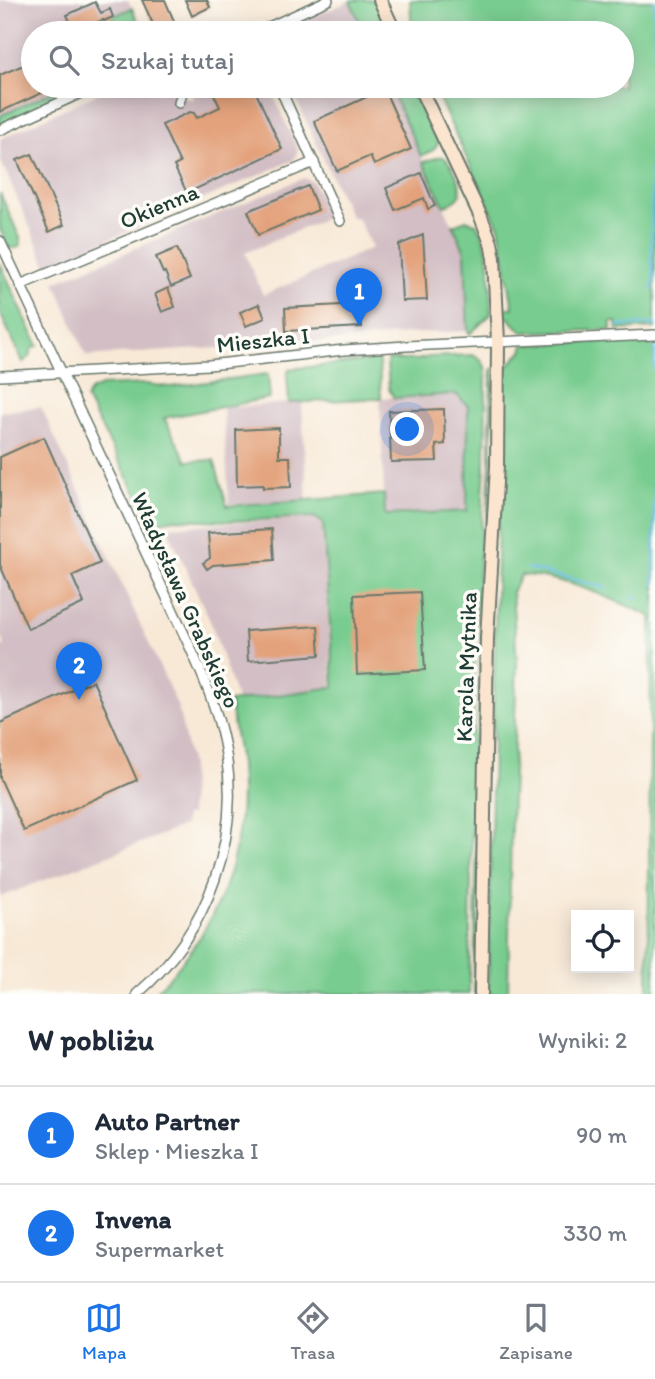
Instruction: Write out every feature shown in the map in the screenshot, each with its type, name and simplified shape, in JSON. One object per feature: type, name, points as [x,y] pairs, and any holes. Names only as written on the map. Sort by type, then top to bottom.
[{"type":"street","points":[[282,21],[328,0]]},
{"type":"street","points":[[380,0],[390,21]]},
{"type":"street","points":[[0,130],[70,98]]},
{"type":"street","points":[[179,103],[180,98]]},
{"type":"street","points":[[285,98],[340,220]]},
{"type":"street","name":"Karola Mytnika","points":[[425,98],[481,217],[494,258],[498,342],[497,465],[487,638],[481,994]]},
{"type":"street","name":"Okienna","points":[[20,285],[314,162]]},
{"type":"street","name":"Władysława Grabskiego","points":[[0,241],[202,674],[218,716],[224,743],[229,772],[230,808],[228,831],[214,885],[182,945],[161,971],[137,994]]},
{"type":"street","name":"Mieszka I","points":[[0,376],[209,365],[344,350],[655,335]]},
{"type":"shaded area","points":[[0,0],[128,0],[132,8],[102,21],[21,21],[21,98],[38,98],[0,116]]},
{"type":"shaded area","points":[[350,1],[359,21],[304,21]]},
{"type":"shaded area","points":[[88,98],[274,98],[298,150],[294,160],[47,266],[0,159],[0,139]]},
{"type":"shaded area","points":[[296,98],[394,98],[465,252],[468,331],[86,356],[55,282],[304,178],[313,182],[329,217],[245,253],[263,295],[372,248],[358,219],[350,216]]},
{"type":"shaded area","points":[[456,394],[468,406],[468,511],[385,515],[380,398]]},
{"type":"shaded area","points":[[302,402],[307,500],[229,504],[223,408]]},
{"type":"shaded area","points":[[41,407],[178,707],[191,766],[190,815],[185,816],[184,826],[0,897],[0,647],[5,645],[0,634],[0,412]]},
{"type":"shaded area","points":[[314,518],[322,525],[332,687],[237,701],[211,623],[167,527]]},
{"type":"green space","points":[[375,0],[385,21],[359,21],[350,1]]},
{"type":"green space","points":[[410,0],[655,0],[655,328],[617,330],[617,322],[611,322],[611,330],[523,332],[506,316],[502,316],[501,308],[513,308],[499,227],[439,98],[634,98],[634,21],[411,21]]},
{"type":"green space","points":[[132,8],[138,21],[102,21]]},
{"type":"green space","points":[[39,98],[55,98],[0,125],[0,116]]},
{"type":"green space","points":[[394,98],[420,98],[438,137],[436,147],[421,156]]},
{"type":"green space","points":[[442,156],[456,175],[460,187],[459,197],[444,206],[423,162]]},
{"type":"green space","points":[[0,193],[20,238],[21,245],[16,248],[8,246],[0,229]]},
{"type":"green space","points":[[466,220],[476,223],[481,233],[488,255],[490,279],[491,314],[470,334],[465,252],[453,225]]},
{"type":"green space","points":[[0,263],[38,346],[32,348],[30,357],[23,362],[0,313]]},
{"type":"green space","points":[[655,339],[655,994],[648,994],[651,616],[571,584],[521,575],[512,592],[517,662],[508,994],[488,994],[503,368],[523,350],[523,345]]},
{"type":"green space","points":[[472,355],[482,361],[486,371],[485,464],[475,638],[469,994],[153,994],[195,945],[223,890],[232,861],[241,799],[240,766],[229,702],[334,687],[323,523],[314,517],[229,521],[176,519],[152,523],[86,399],[90,391],[101,386],[146,384],[170,387],[268,374],[270,398],[164,418],[187,461],[214,460],[227,506],[384,494],[385,515],[467,511],[468,406],[456,394],[394,398],[389,389],[387,360]]},
{"type":"green space","points":[[377,360],[381,398],[289,403],[289,369]]},
{"type":"green space","points":[[494,368],[474,994],[480,638],[490,465],[491,370]]},
{"type":"building","points":[[142,0],[165,0],[174,21],[152,21]]},
{"type":"building","points":[[185,0],[207,0],[210,7],[192,16]]},
{"type":"building","points":[[95,2],[101,13],[110,9],[113,17],[104,21],[70,21],[67,15]]},
{"type":"building","points":[[21,66],[21,98],[31,98],[0,112],[0,75]]},
{"type":"building","points":[[216,98],[259,98],[282,149],[187,193],[174,166],[180,163],[162,125],[190,112],[197,118],[220,107]]},
{"type":"building","points":[[364,98],[388,98],[411,149],[374,165],[370,156],[337,171],[314,121]]},
{"type":"building","points":[[32,154],[64,225],[49,232],[17,160]]},
{"type":"building","points":[[421,173],[435,206],[428,209],[424,198],[395,210],[386,188]]},
{"type":"building","points":[[308,186],[318,210],[258,235],[248,211]]},
{"type":"building","points":[[423,235],[427,300],[402,301],[399,245]]},
{"type":"building","points":[[177,248],[190,279],[171,287],[156,257]]},
{"type":"building","points":[[168,288],[175,307],[162,312],[155,294]]},
{"type":"building","points":[[259,304],[265,318],[246,326],[240,312]]},
{"type":"building","points":[[361,304],[362,327],[286,331],[285,308]]},
{"type":"building","points":[[444,409],[445,444],[436,445],[437,461],[391,462],[389,411]]},
{"type":"building","points":[[279,428],[279,457],[290,457],[291,487],[237,486],[236,430]]},
{"type":"building","points":[[44,437],[100,563],[72,576],[84,603],[28,629],[0,565],[0,457]]},
{"type":"building","points":[[272,529],[274,560],[213,565],[207,569],[203,563],[210,558],[208,533]]},
{"type":"building","points":[[420,592],[425,670],[357,674],[354,595]]},
{"type":"building","points":[[318,626],[320,655],[248,661],[246,631]]},
{"type":"building","points":[[93,681],[137,780],[24,831],[0,778],[0,723]]},
{"type":"waterway","points":[[654,0],[655,54]]},
{"type":"waterway","points":[[652,289],[651,150],[655,69]]},
{"type":"waterway","points":[[619,326],[655,326]]},
{"type":"waterway","points":[[655,346],[655,370]]},
{"type":"waterway","points":[[654,585],[655,419]]},
{"type":"waterway","points":[[527,568],[606,588]]},
{"type":"waterway","points":[[633,596],[638,598]]},
{"type":"place","name":"Auto Partner","points":[[359,326]]},
{"type":"place","name":"Invena","points":[[79,700]]}]
